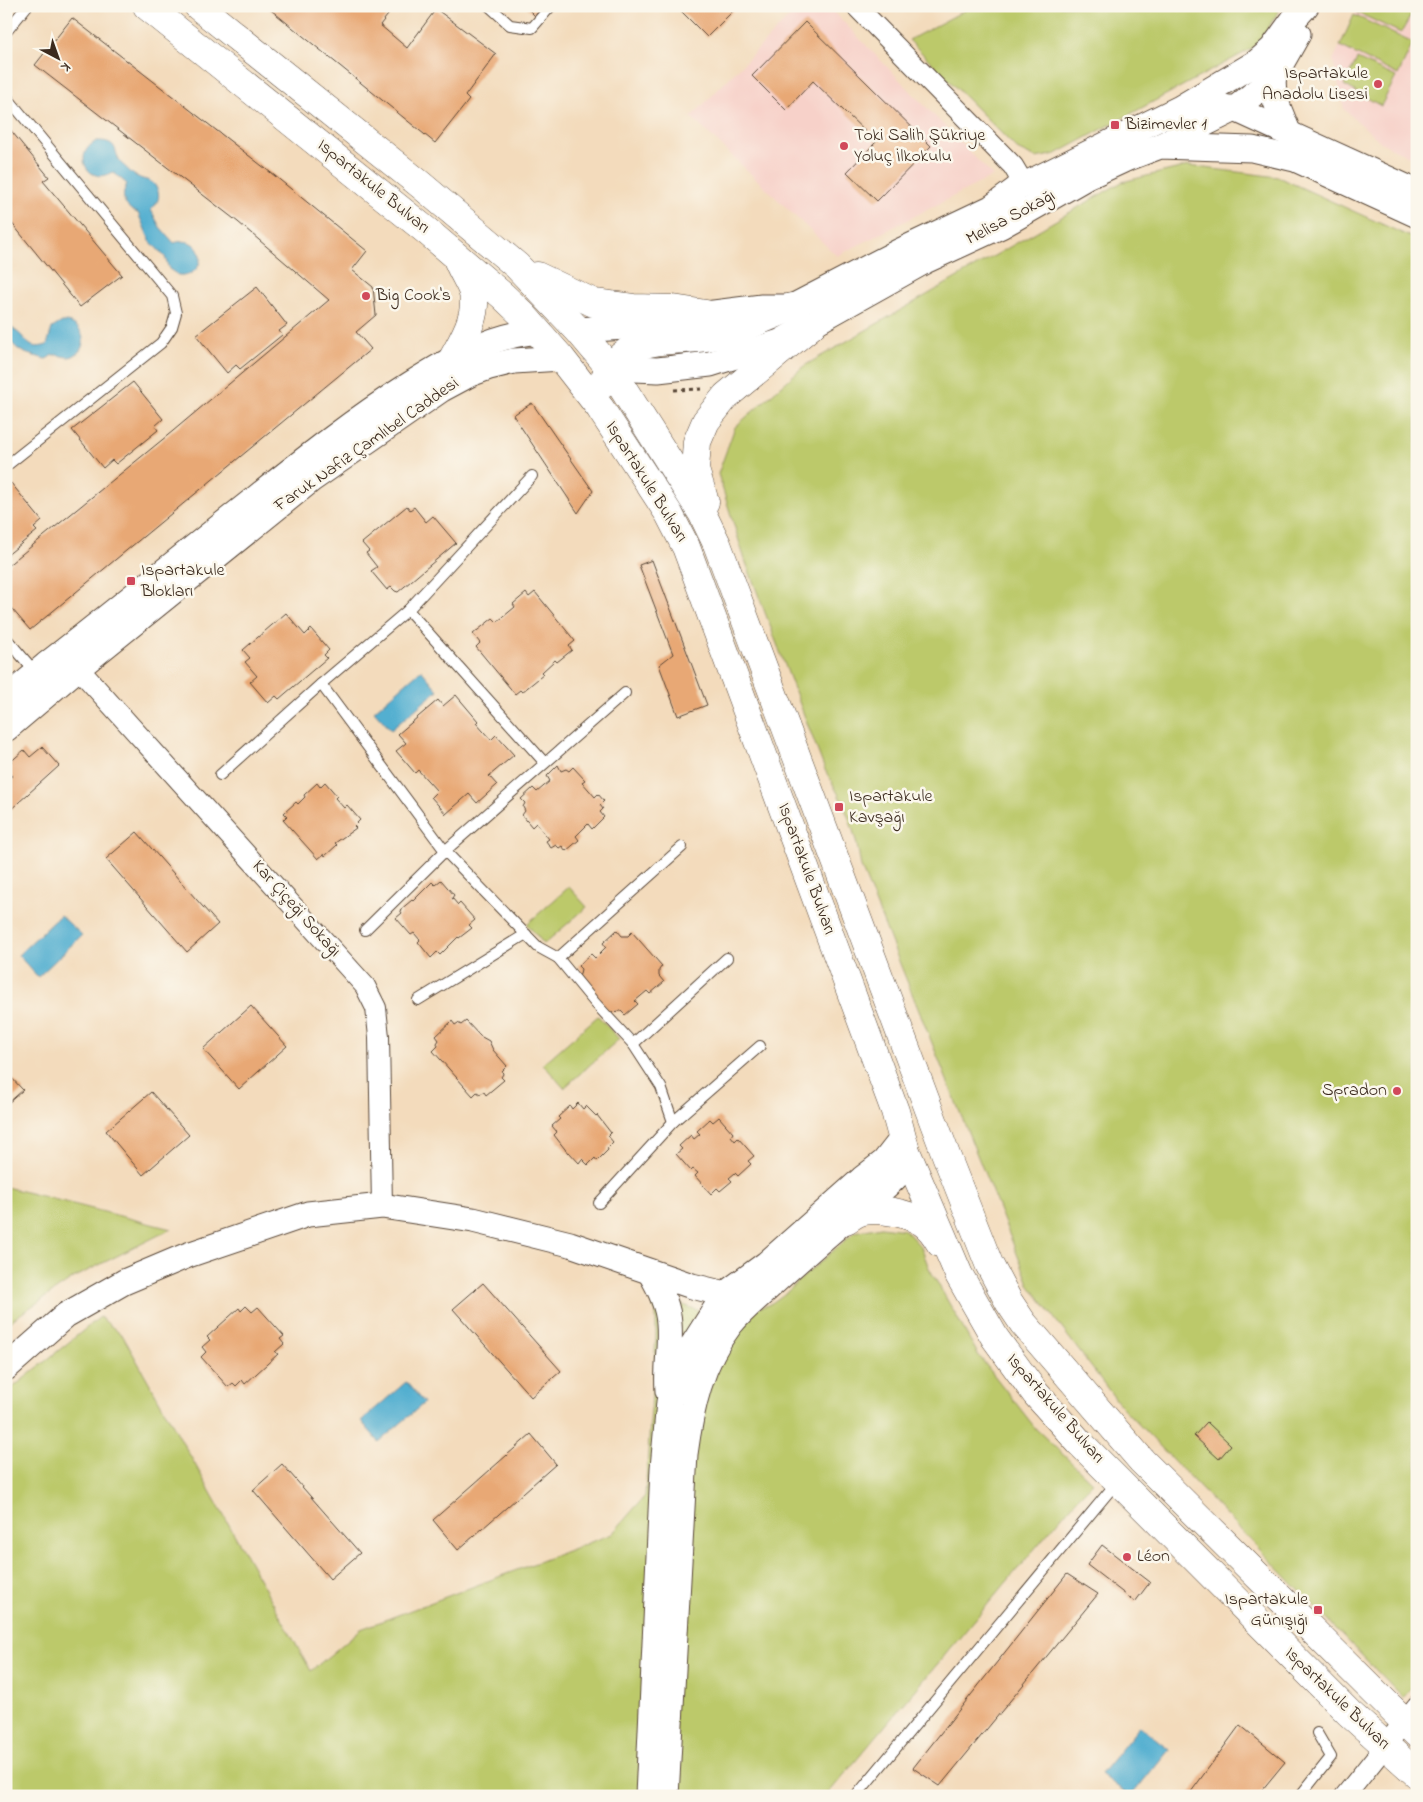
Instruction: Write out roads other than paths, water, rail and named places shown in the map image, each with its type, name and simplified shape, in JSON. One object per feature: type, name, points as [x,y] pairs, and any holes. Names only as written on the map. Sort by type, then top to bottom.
[{"type":"main road","name":"Ispartakule Bulvarı","points":[[147,6],[454,253],[508,301],[561,358],[600,408],[668,514],[686,547],[895,1111],[918,1143],[989,1264],[1009,1302],[1023,1323],[1142,1461],[1412,1720]]},
{"type":"main road","name":"Ispartakule Bulvarı","points":[[198,6],[421,185],[517,266],[578,330],[610,368],[702,514],[717,544],[918,1143],[959,1275],[995,1338],[1036,1394],[1079,1442],[1349,1713],[1417,1774]]},
{"type":"main road","points":[[453,358],[469,328],[473,307],[472,292],[454,253]]},
{"type":"main road","points":[[517,266],[594,303],[633,308],[673,309],[706,314]]},
{"type":"main road","points":[[600,408],[603,382],[610,368],[621,354],[637,345],[713,336],[792,307]]},
{"type":"main road","points":[[717,544],[696,470],[697,442],[700,432],[716,406],[726,396],[812,325]]},
{"type":"main road","points":[[536,331],[578,330]]},
{"type":"main road","points":[[561,358],[610,368]]},
{"type":"main road","points":[[846,1220],[862,1211],[876,1210],[894,1213],[923,1222],[935,1234],[959,1275]]},
{"type":"street","points":[[856,6],[1014,166],[1019,176],[1018,188]]},
{"type":"street","name":"Melisa Sokağı","points":[[578,330],[625,327],[762,307],[792,307],[898,252],[991,208],[1018,188],[1180,108],[1257,62],[1272,48],[1306,6]]},
{"type":"street","points":[[1160,146],[1234,109],[1273,78],[1312,6]]},
{"type":"street","points":[[1273,78],[1274,97],[1289,134]]},
{"type":"street","points":[[1180,108],[1218,106],[1234,109],[1417,192]]},
{"type":"street","name":"Melisa Sokağı","points":[[610,368],[658,370],[710,364],[780,342],[925,261],[1001,226],[1087,177],[1160,146],[1252,150],[1295,159],[1417,215]]},
{"type":"street","name":"Faruk Nafız Çamlıbel Caddesi","points":[[6,729],[67,663],[314,452],[370,409],[453,358],[486,342],[513,334],[536,331]]},
{"type":"street","name":"Faruk Nafız Çamlıbel Caddesi","points":[[7,696],[67,663],[311,480],[442,389],[470,374],[489,367],[514,361],[561,358]]},
{"type":"street","name":"Kar Çiçeği Sokağı","points":[[67,663],[365,986],[376,1008],[379,1037],[382,1206]]},
{"type":"street","points":[[666,1796],[683,1488],[690,1420],[703,1376],[722,1337],[751,1302],[888,1186],[918,1143]]},
{"type":"street","points":[[669,1403],[692,1346],[725,1294],[766,1264],[854,1185],[884,1162],[918,1143]]},
{"type":"street","points":[[12,1361],[66,1315],[124,1282],[188,1255],[308,1214],[382,1206],[473,1220],[570,1244],[692,1286],[725,1294],[732,1306],[730,1326]]},
{"type":"street","points":[[648,1796],[663,1468],[669,1403],[669,1323],[665,1303],[658,1285],[650,1272]]},
{"type":"street","points":[[1345,1796],[1386,1746],[1412,1720]]},
{"type":"lane","points":[[6,32],[28,6]]},
{"type":"lane","points":[[489,6],[510,25],[532,28],[551,6]]},
{"type":"lane","points":[[6,96],[172,296],[176,313],[172,327],[161,343],[6,466]]},
{"type":"lane","points":[[220,775],[321,684],[408,610],[532,476]]},
{"type":"lane","points":[[408,610],[544,762]]},
{"type":"lane","points":[[6,638],[67,663]]},
{"type":"lane","points":[[321,684],[444,851],[538,947],[558,958],[595,1003],[633,1044],[661,1087],[673,1122]]},
{"type":"lane","points":[[365,930],[444,851],[625,692]]},
{"type":"lane","points":[[558,958],[682,847]]},
{"type":"lane","points":[[418,1000],[526,934]]},
{"type":"lane","points":[[633,1044],[727,958]]},
{"type":"lane","points":[[599,1203],[673,1122],[760,1046]]},
{"type":"lane","points":[[856,1796],[1118,1481]]},
{"type":"lane","points":[[1300,1796],[1331,1757],[1317,1733]]},
{"type":"water","points":[[97,141],[110,143],[120,161],[130,171],[155,186],[158,198],[157,203],[151,210],[160,227],[174,243],[184,241],[198,249],[200,256],[196,270],[189,274],[178,275],[169,269],[165,257],[150,241],[138,213],[129,208],[125,202],[124,193],[127,184],[113,172],[96,175],[86,167],[85,153],[89,146]]},
{"type":"water","points":[[62,322],[75,325],[82,335],[82,347],[79,352],[70,357],[53,355],[46,359],[24,353],[6,336],[6,323],[32,346],[47,345],[52,328]]},
{"type":"water","points":[[421,670],[438,690],[391,730],[374,711]]},
{"type":"water","points":[[60,915],[82,935],[38,977],[18,955]]},
{"type":"water","points":[[406,1382],[424,1403],[379,1442],[361,1421]]},
{"type":"water","points":[[1140,1726],[1169,1749],[1130,1796],[1101,1774]]},
{"type":"place","name":"Ispartakule Anadolu Lisesi","points":[[1378,84]]},
{"type":"place","name":"Bizimevler 1","points":[[1115,125]]},
{"type":"place","name":"Toki Salih Şükriye Yoluç İlkokulu","points":[[844,146]]},
{"type":"place","name":"Big Cook's","points":[[366,296]]},
{"type":"place","name":"Ispartakule Blokları","points":[[131,581]]},
{"type":"place","name":"Ispartakule Kavşağı","points":[[839,807]]},
{"type":"place","name":"Spradon","points":[[1397,1091]]},
{"type":"place","name":"Léon","points":[[1127,1557]]},
{"type":"place","name":"Ispartakule Günışığı","points":[[1318,1610]]}]
